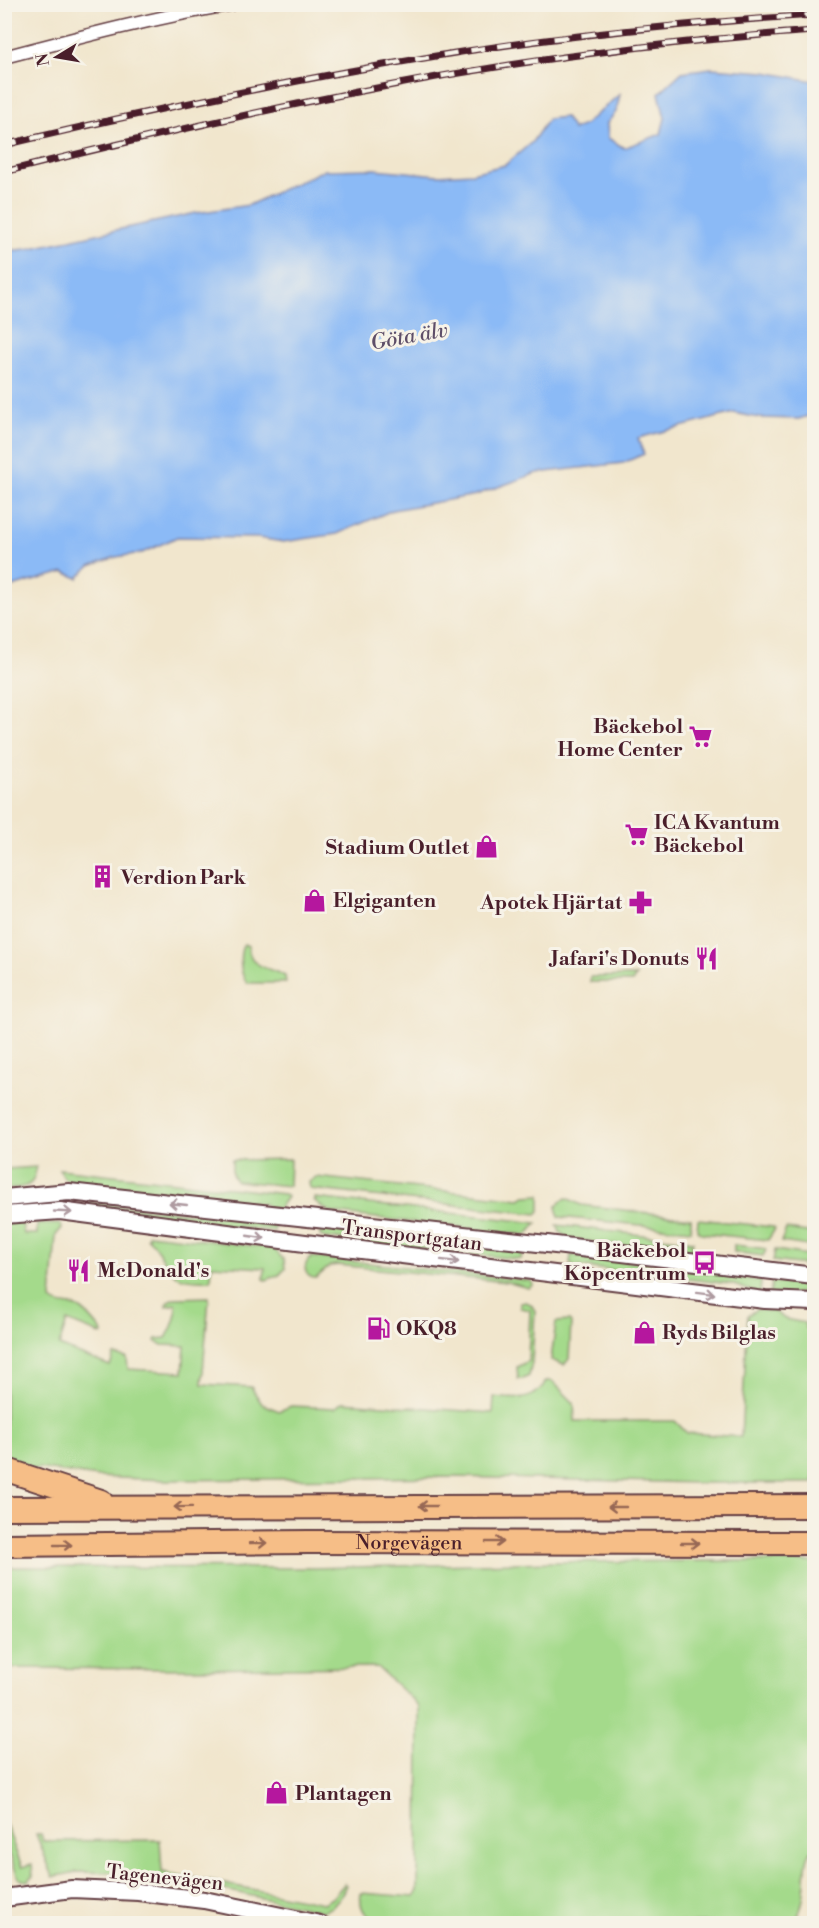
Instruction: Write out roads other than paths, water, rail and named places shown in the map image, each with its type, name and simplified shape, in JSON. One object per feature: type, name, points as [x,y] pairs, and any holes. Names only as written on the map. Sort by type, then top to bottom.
[{"type":"highway","points":[[4,1469],[122,1508]]},
{"type":"highway","name":"Norgevägen","points":[[4,1508],[814,1506]]},
{"type":"highway","name":"Norgevägen","points":[[4,1545],[309,1542],[814,1543]]},
{"type":"street","points":[[4,57],[127,26],[233,4]]},
{"type":"street","name":"Transportgatan","points":[[4,1198],[69,1192],[814,1276]]},
{"type":"street","name":"Transportgatan","points":[[4,1215],[60,1211],[741,1297],[814,1302]]},
{"type":"street","name":"Tagenevägen","points":[[4,1898],[72,1889],[138,1892],[204,1900],[321,1923]]},
{"type":"water","name":"Göta älv","points":[[711,68],[765,72],[814,81],[814,414],[799,419],[759,418],[734,413],[638,438],[644,454],[623,463],[537,473],[476,495],[393,510],[337,534],[283,542],[258,538],[177,537],[142,553],[116,557],[90,566],[78,578],[64,572],[5,589],[5,251],[27,249],[196,213],[249,205],[324,170],[375,169],[438,175],[472,173],[505,165],[532,142],[548,119],[565,117],[573,130],[584,125],[620,94],[616,112],[607,123],[608,138],[624,148],[661,134],[665,118],[659,93],[682,72]]},
{"type":"railway","points":[[4,145],[219,97],[436,56],[625,31],[814,15]]},
{"type":"railway","points":[[4,172],[237,117],[431,78],[595,53],[704,40],[814,31]]},
{"type":"place","name":"Bäckebol Home Center","points":[[701,737]]},
{"type":"place","name":"ICA Kvantum Bäckebol","points":[[636,834]]},
{"type":"place","name":"Stadium Outlet","points":[[487,847]]},
{"type":"place","name":"Verdion Park","points":[[103,877]]},
{"type":"place","name":"Elgiganten","points":[[315,900]]},
{"type":"place","name":"Apotek Hjärtat","points":[[640,902]]},
{"type":"place","name":"Jafari's Donuts","points":[[707,958]]},
{"type":"place","name":"Bäckebol Köpcentrum","points":[[704,1262]]},
{"type":"place","name":"McDonald's","points":[[79,1270]]},
{"type":"place","name":"OKQ8","points":[[378,1328]]},
{"type":"place","name":"Ryds Bilglas","points":[[644,1332]]},
{"type":"place","name":"Plantagen","points":[[277,1793]]}]
